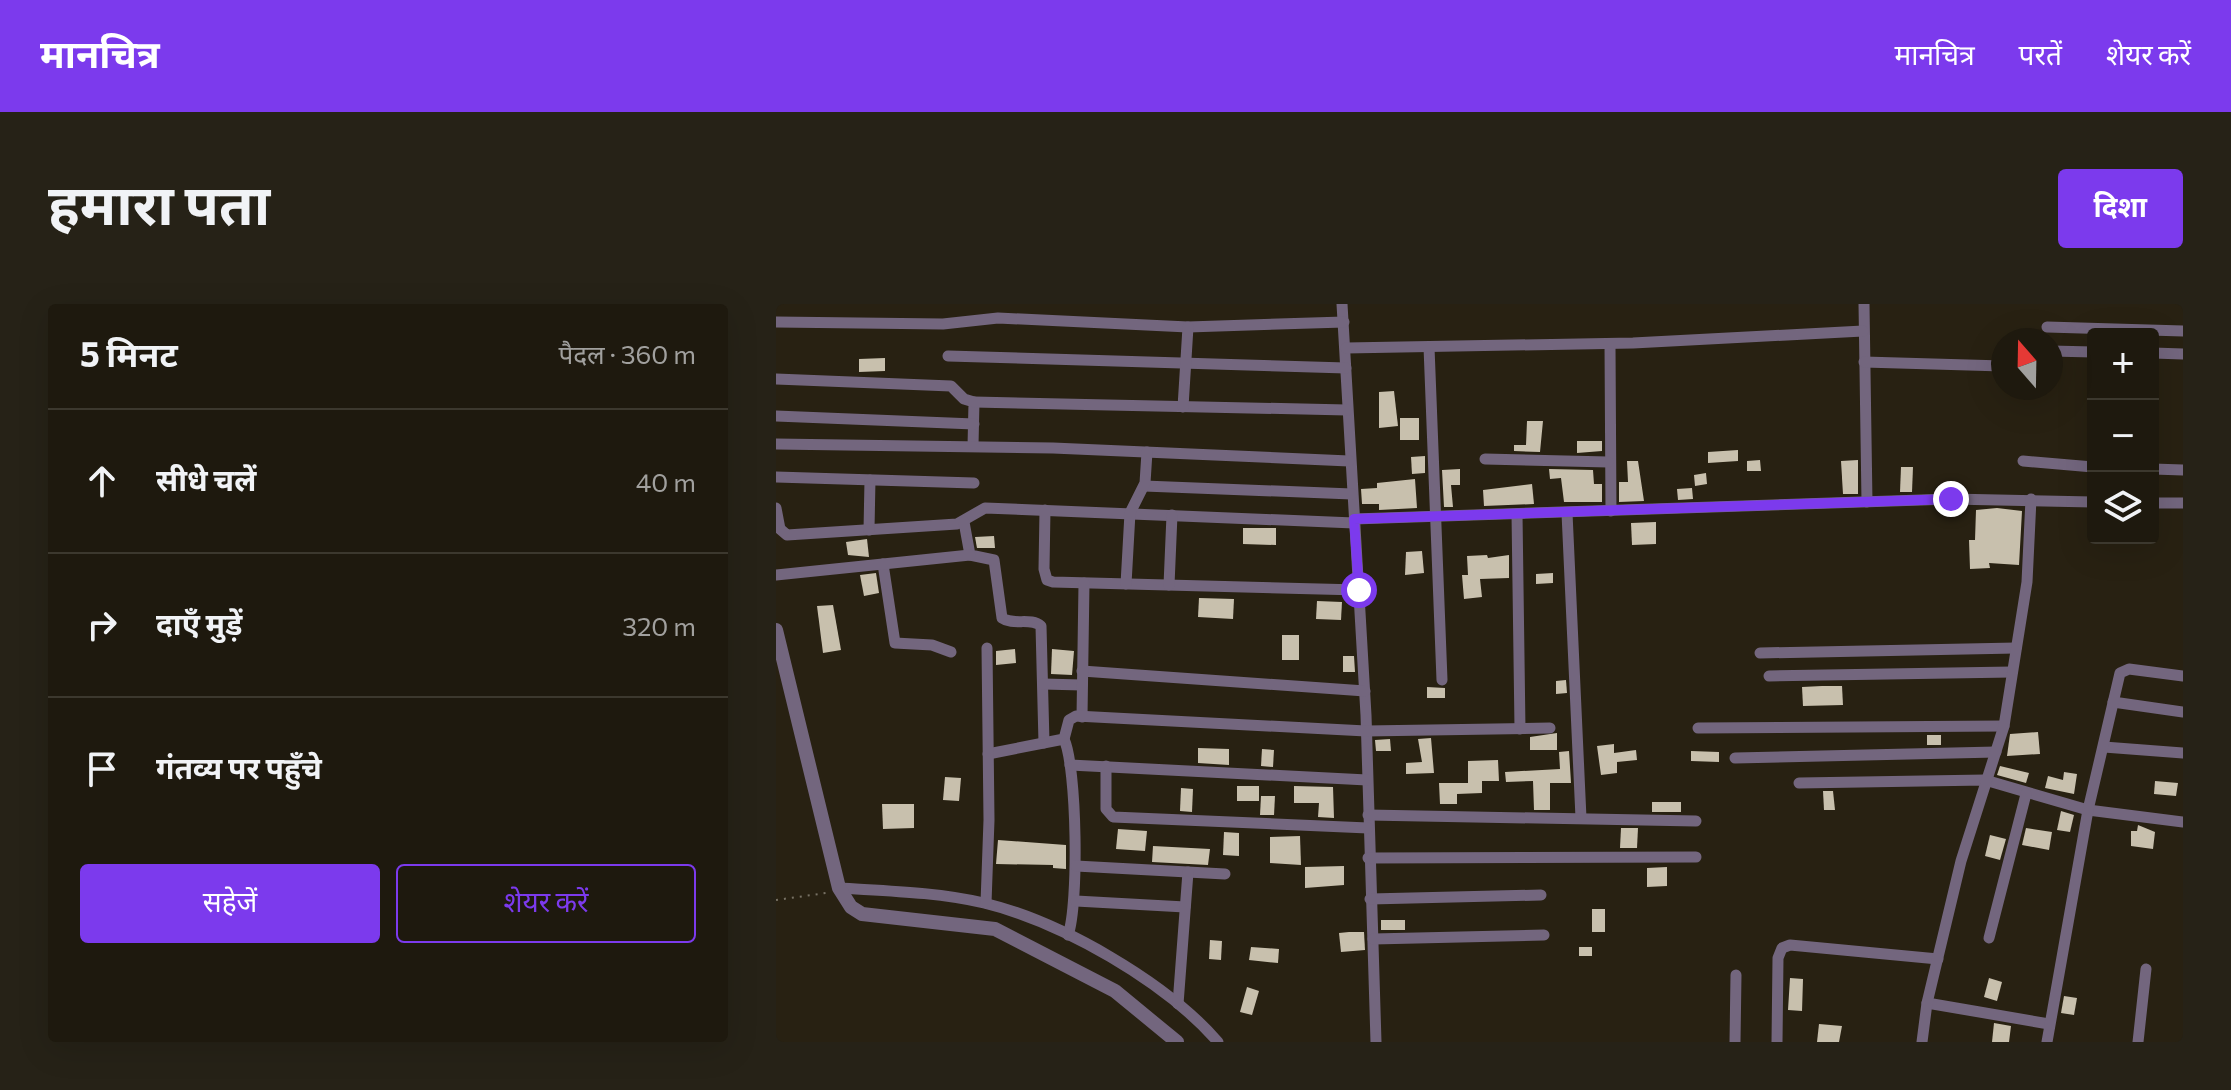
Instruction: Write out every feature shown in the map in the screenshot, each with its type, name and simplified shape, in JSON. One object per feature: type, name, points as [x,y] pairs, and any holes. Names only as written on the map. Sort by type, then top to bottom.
[{"type":"street","points":[[1342,304],[1365,691],[1376,1042]]},
{"type":"street","points":[[1864,304],[1867,502]]},
{"type":"street","points":[[776,322],[943,324],[998,318],[1188,327],[1344,322]]},
{"type":"street","points":[[1183,407],[1188,327]]},
{"type":"street","points":[[2047,327],[2183,331]]},
{"type":"street","points":[[1346,348],[1610,344],[1863,331]]},
{"type":"street","points":[[1610,344],[1608,462],[1611,511]]},
{"type":"street","points":[[1429,347],[1442,680]]},
{"type":"street","points":[[2063,351],[2087,352]]},
{"type":"street","points":[[2159,353],[2183,354]]},
{"type":"street","points":[[948,356],[1346,368]]},
{"type":"street","points":[[1864,362],[1991,366]]},
{"type":"street","points":[[776,379],[946,385],[964,399],[974,402],[1347,410]]},
{"type":"street","points":[[973,446],[974,402]]},
{"type":"street","points":[[776,416],[974,424]]},
{"type":"street","points":[[776,444],[973,446],[1349,461]]},
{"type":"street","points":[[1126,584],[1130,513],[1144,486],[1147,452]]},
{"type":"street","points":[[1485,459],[1608,462]]},
{"type":"street","points":[[2023,461],[2087,466]]},
{"type":"street","points":[[2159,469],[2183,470]]},
{"type":"street","points":[[776,477],[974,483]]},
{"type":"street","points":[[869,530],[870,480]]},
{"type":"street","points":[[1144,486],[1352,494]]},
{"type":"street","points":[[1922,1042],[1927,1003],[1938,959],[1985,780],[2004,726],[2027,582],[2031,499]]},
{"type":"street","points":[[776,508],[784,535],[964,522],[985,508],[1354,521],[1867,502],[2031,499],[2087,502]]},
{"type":"street","points":[[2159,503],[2183,503]]},
{"type":"street","points":[[1045,510],[1045,576],[1053,582],[1359,590]]},
{"type":"street","points":[[1567,513],[1581,818]]},
{"type":"street","points":[[1517,514],[1520,729]]},
{"type":"street","points":[[1169,585],[1172,515]]},
{"type":"street","points":[[964,522],[970,555]]},
{"type":"street","points":[[776,575],[970,555],[994,560],[1004,620],[1036,622],[1041,626],[1044,743]]},
{"type":"street","points":[[883,564],[895,643],[932,645],[951,652]]},
{"type":"street","points":[[1082,717],[1084,583]]},
{"type":"street","points":[[776,630],[839,888],[851,907],[862,914],[995,929],[1115,991],[1177,1042]]},
{"type":"street","points":[[986,903],[987,648]]},
{"type":"street","points":[[1760,653],[2016,648]]},
{"type":"street","points":[[1082,671],[1365,691]]},
{"type":"street","points":[[2047,1042],[2088,831],[2088,810],[2122,671],[2183,676]]},
{"type":"street","points":[[1769,676],[2012,672]]},
{"type":"street","points":[[1043,684],[1082,685]]},
{"type":"street","points":[[2113,702],[2183,712]]},
{"type":"street","points":[[1068,935],[1076,901],[1070,765],[1064,739],[1069,720],[1082,717],[1366,731],[1550,728]]},
{"type":"street","points":[[1698,728],[2004,726]]},
{"type":"street","points":[[988,754],[1064,739]]},
{"type":"street","points":[[2104,747],[2183,753]]},
{"type":"street","points":[[1735,758],[1996,752]]},
{"type":"street","points":[[1070,765],[1367,780]]},
{"type":"street","points":[[1106,766],[1106,809],[1113,817],[1368,828]]},
{"type":"street","points":[[1799,783],[1985,780],[2088,810],[2183,822]]},
{"type":"street","points":[[1989,938],[2026,794]]},
{"type":"street","points":[[1368,815],[1696,821]]},
{"type":"street","points":[[1368,858],[1696,857]]},
{"type":"street","points":[[1076,866],[1225,874]]},
{"type":"street","points":[[1178,1004],[1188,872]]},
{"type":"street","points":[[839,888],[937,895],[986,903],[1068,935],[1178,1004],[1218,1042]]},
{"type":"street","points":[[1370,899],[1541,895]]},
{"type":"street","points":[[1076,901],[1185,907]]},
{"type":"street","points":[[1373,939],[1544,935]]},
{"type":"street","points":[[1777,1042],[1778,958],[1782,948],[1790,945],[1938,959]]},
{"type":"street","points":[[2138,1042],[2146,969]]},
{"type":"street","points":[[1735,1042],[1736,975]]},
{"type":"street","points":[[1927,1003],[2049,1024]]},
{"type":"path","points":[[776,900],[813,897],[839,888]]},
{"type":"building","points":[[885,358],[885,371],[859,372],[859,359]]},
{"type":"building","points":[[1394,391],[1398,426],[1379,428],[1379,392]]},
{"type":"building","points":[[1400,418],[1419,418],[1419,440],[1400,440]]},
{"type":"building","points":[[1527,421],[1543,421],[1540,452],[1514,451],[1514,445],[1526,445]]},
{"type":"building","points":[[1577,441],[1602,441],[1602,451],[1577,453]]},
{"type":"building","points":[[1738,450],[1738,461],[1708,463],[1708,452]]},
{"type":"building","points":[[1425,456],[1425,473],[1412,474],[1411,457]]},
{"type":"building","points":[[1760,460],[1761,471],[1747,471],[1747,461]]},
{"type":"building","points":[[1858,460],[1858,494],[1843,494],[1841,461]]},
{"type":"building","points":[[1627,461],[1638,461],[1644,501],[1619,502],[1619,482],[1628,482]]},
{"type":"building","points":[[1901,467],[1913,467],[1912,492],[1900,492]]},
{"type":"building","points":[[1460,469],[1460,485],[1451,485],[1453,507],[1444,507],[1442,470]]},
{"type":"building","points":[[1549,469],[1593,470],[1594,484],[1602,484],[1602,502],[1564,502],[1561,478],[1550,479]]},
{"type":"building","points":[[1706,473],[1707,484],[1695,486],[1694,475]]},
{"type":"building","points":[[1415,479],[1417,508],[1379,510],[1379,504],[1362,504],[1361,489],[1377,488],[1377,483]]},
{"type":"building","points":[[1532,484],[1534,504],[1484,506],[1483,490]]},
{"type":"building","points":[[1692,488],[1693,499],[1678,500],[1677,489]]},
{"type":"building","points":[[1997,508],[2022,511],[2019,565],[1989,563],[1990,568],[1970,569],[1969,540],[1975,540],[1976,510]]},
{"type":"building","points":[[1656,522],[1656,544],[1632,545],[1631,523]]},
{"type":"building","points":[[1243,528],[1276,528],[1276,545],[1243,544]]},
{"type":"building","points":[[994,536],[995,548],[977,548],[975,537]]},
{"type":"building","points":[[867,539],[869,557],[848,555],[846,542]]},
{"type":"building","points":[[1422,551],[1424,573],[1405,575],[1406,552]]},
{"type":"building","points":[[1487,555],[1488,558],[1509,555],[1509,578],[1480,579],[1482,597],[1464,599],[1462,575],[1468,575],[1467,556]]},
{"type":"building","points":[[876,573],[879,593],[864,596],[860,575]]},
{"type":"building","points":[[1553,573],[1553,583],[1536,584],[1536,574]]},
{"type":"building","points":[[1199,598],[1234,599],[1233,619],[1198,617]]},
{"type":"building","points":[[1317,601],[1342,602],[1341,620],[1316,619]]},
{"type":"building","points":[[833,605],[841,650],[823,653],[817,606]]},
{"type":"building","points":[[1282,635],[1299,635],[1299,660],[1282,660]]},
{"type":"building","points":[[1015,649],[1016,663],[996,665],[996,651]]},
{"type":"building","points":[[1052,649],[1074,651],[1072,675],[1051,674]]},
{"type":"building","points":[[1343,656],[1354,656],[1355,672],[1343,672]]},
{"type":"building","points":[[1566,680],[1567,693],[1556,694],[1556,681]]},
{"type":"building","points":[[1842,686],[1843,705],[1803,706],[1802,687]]},
{"type":"building","points":[[1427,687],[1445,688],[1445,698],[1427,698]]},
{"type":"building","points":[[2038,732],[2040,754],[2007,756],[2010,734]]},
{"type":"building","points":[[1557,733],[1557,750],[1530,750],[1530,737]]},
{"type":"building","points":[[1927,735],[1941,735],[1941,745],[1927,745]]},
{"type":"building","points":[[1431,738],[1434,773],[1406,774],[1406,763],[1422,762],[1418,739]]},
{"type":"building","points":[[1390,739],[1391,751],[1376,751],[1375,740]]},
{"type":"building","points":[[1614,744],[1614,753],[1636,750],[1637,760],[1617,762],[1617,773],[1601,775],[1597,746]]},
{"type":"building","points":[[1198,748],[1229,749],[1229,765],[1198,763]]},
{"type":"building","points":[[1262,749],[1274,750],[1273,767],[1261,766]]},
{"type":"building","points":[[1569,751],[1571,783],[1550,783],[1550,810],[1534,810],[1533,781],[1506,782],[1505,772],[1560,769],[1559,752]]},
{"type":"building","points":[[1691,751],[1719,752],[1719,762],[1691,761]]},
{"type":"building","points":[[1498,760],[1499,781],[1482,781],[1482,793],[1457,794],[1457,804],[1440,804],[1439,783],[1468,783],[1468,761]]},
{"type":"building","points":[[2000,766],[2029,773],[2026,783],[1997,775]]},
{"type":"building","points":[[2064,772],[2077,774],[2074,794],[2045,788],[2048,776],[2063,780]]},
{"type":"building","points":[[945,777],[961,778],[959,801],[943,800]]},
{"type":"building","points":[[2155,781],[2178,783],[2176,796],[2154,794]]},
{"type":"building","points":[[1237,786],[1259,786],[1259,801],[1237,801]]},
{"type":"building","points":[[1294,786],[1333,787],[1334,818],[1318,817],[1319,803],[1294,803]]},
{"type":"building","points":[[1181,788],[1193,789],[1192,812],[1180,811]]},
{"type":"building","points":[[1823,791],[1833,791],[1835,810],[1824,810]]},
{"type":"building","points":[[1261,796],[1275,796],[1274,815],[1260,815]]},
{"type":"building","points":[[1652,802],[1681,802],[1681,812],[1652,812]]},
{"type":"building","points":[[882,804],[914,804],[914,828],[883,829]]},
{"type":"building","points":[[2061,811],[2074,815],[2070,832],[2057,830]]},
{"type":"building","points":[[2138,825],[2155,832],[2153,849],[2131,846],[2131,831],[2137,831]]},
{"type":"building","points":[[1621,828],[1638,828],[1637,848],[1620,848]]},
{"type":"building","points":[[2026,828],[2052,832],[2049,850],[2022,845]]},
{"type":"building","points":[[1118,829],[1147,831],[1145,851],[1116,849]]},
{"type":"building","points":[[1224,832],[1239,833],[1239,856],[1223,855]]},
{"type":"building","points":[[1990,835],[2006,839],[2000,860],[1985,856]]},
{"type":"building","points":[[1300,836],[1301,865],[1270,863],[1270,837]]},
{"type":"building","points":[[998,840],[1066,845],[1066,869],[1053,868],[1053,865],[996,864]]},
{"type":"building","points":[[1153,846],[1210,849],[1208,865],[1152,862]]},
{"type":"building","points":[[1344,866],[1344,885],[1305,888],[1305,867]]},
{"type":"building","points":[[1667,867],[1667,886],[1647,887],[1647,868]]},
{"type":"building","points":[[1592,909],[1605,909],[1605,932],[1592,932]]},
{"type":"building","points":[[1381,920],[1405,920],[1405,930],[1381,930]]},
{"type":"building","points":[[1364,932],[1365,950],[1341,952],[1339,933]]},
{"type":"building","points":[[1210,940],[1222,941],[1221,960],[1209,959]]},
{"type":"building","points":[[1251,947],[1279,949],[1278,963],[1249,960]]},
{"type":"building","points":[[1579,947],[1592,947],[1592,956],[1579,956]]},
{"type":"building","points":[[1790,978],[1803,979],[1802,1011],[1788,1010]]},
{"type":"building","points":[[1989,978],[2002,982],[1997,1001],[1984,997]]},
{"type":"building","points":[[1247,987],[1259,991],[1252,1015],[1240,1012]]},
{"type":"building","points":[[2064,996],[2077,998],[2074,1015],[2061,1013]]},
{"type":"building","points":[[1994,1023],[2011,1026],[2009,1042],[1992,1042]]},
{"type":"building","points":[[1819,1024],[1842,1026],[1839,1042],[1817,1042]]},
{"type":"route","points":[[1359,590],[1354,519],[1951,499]]}]
